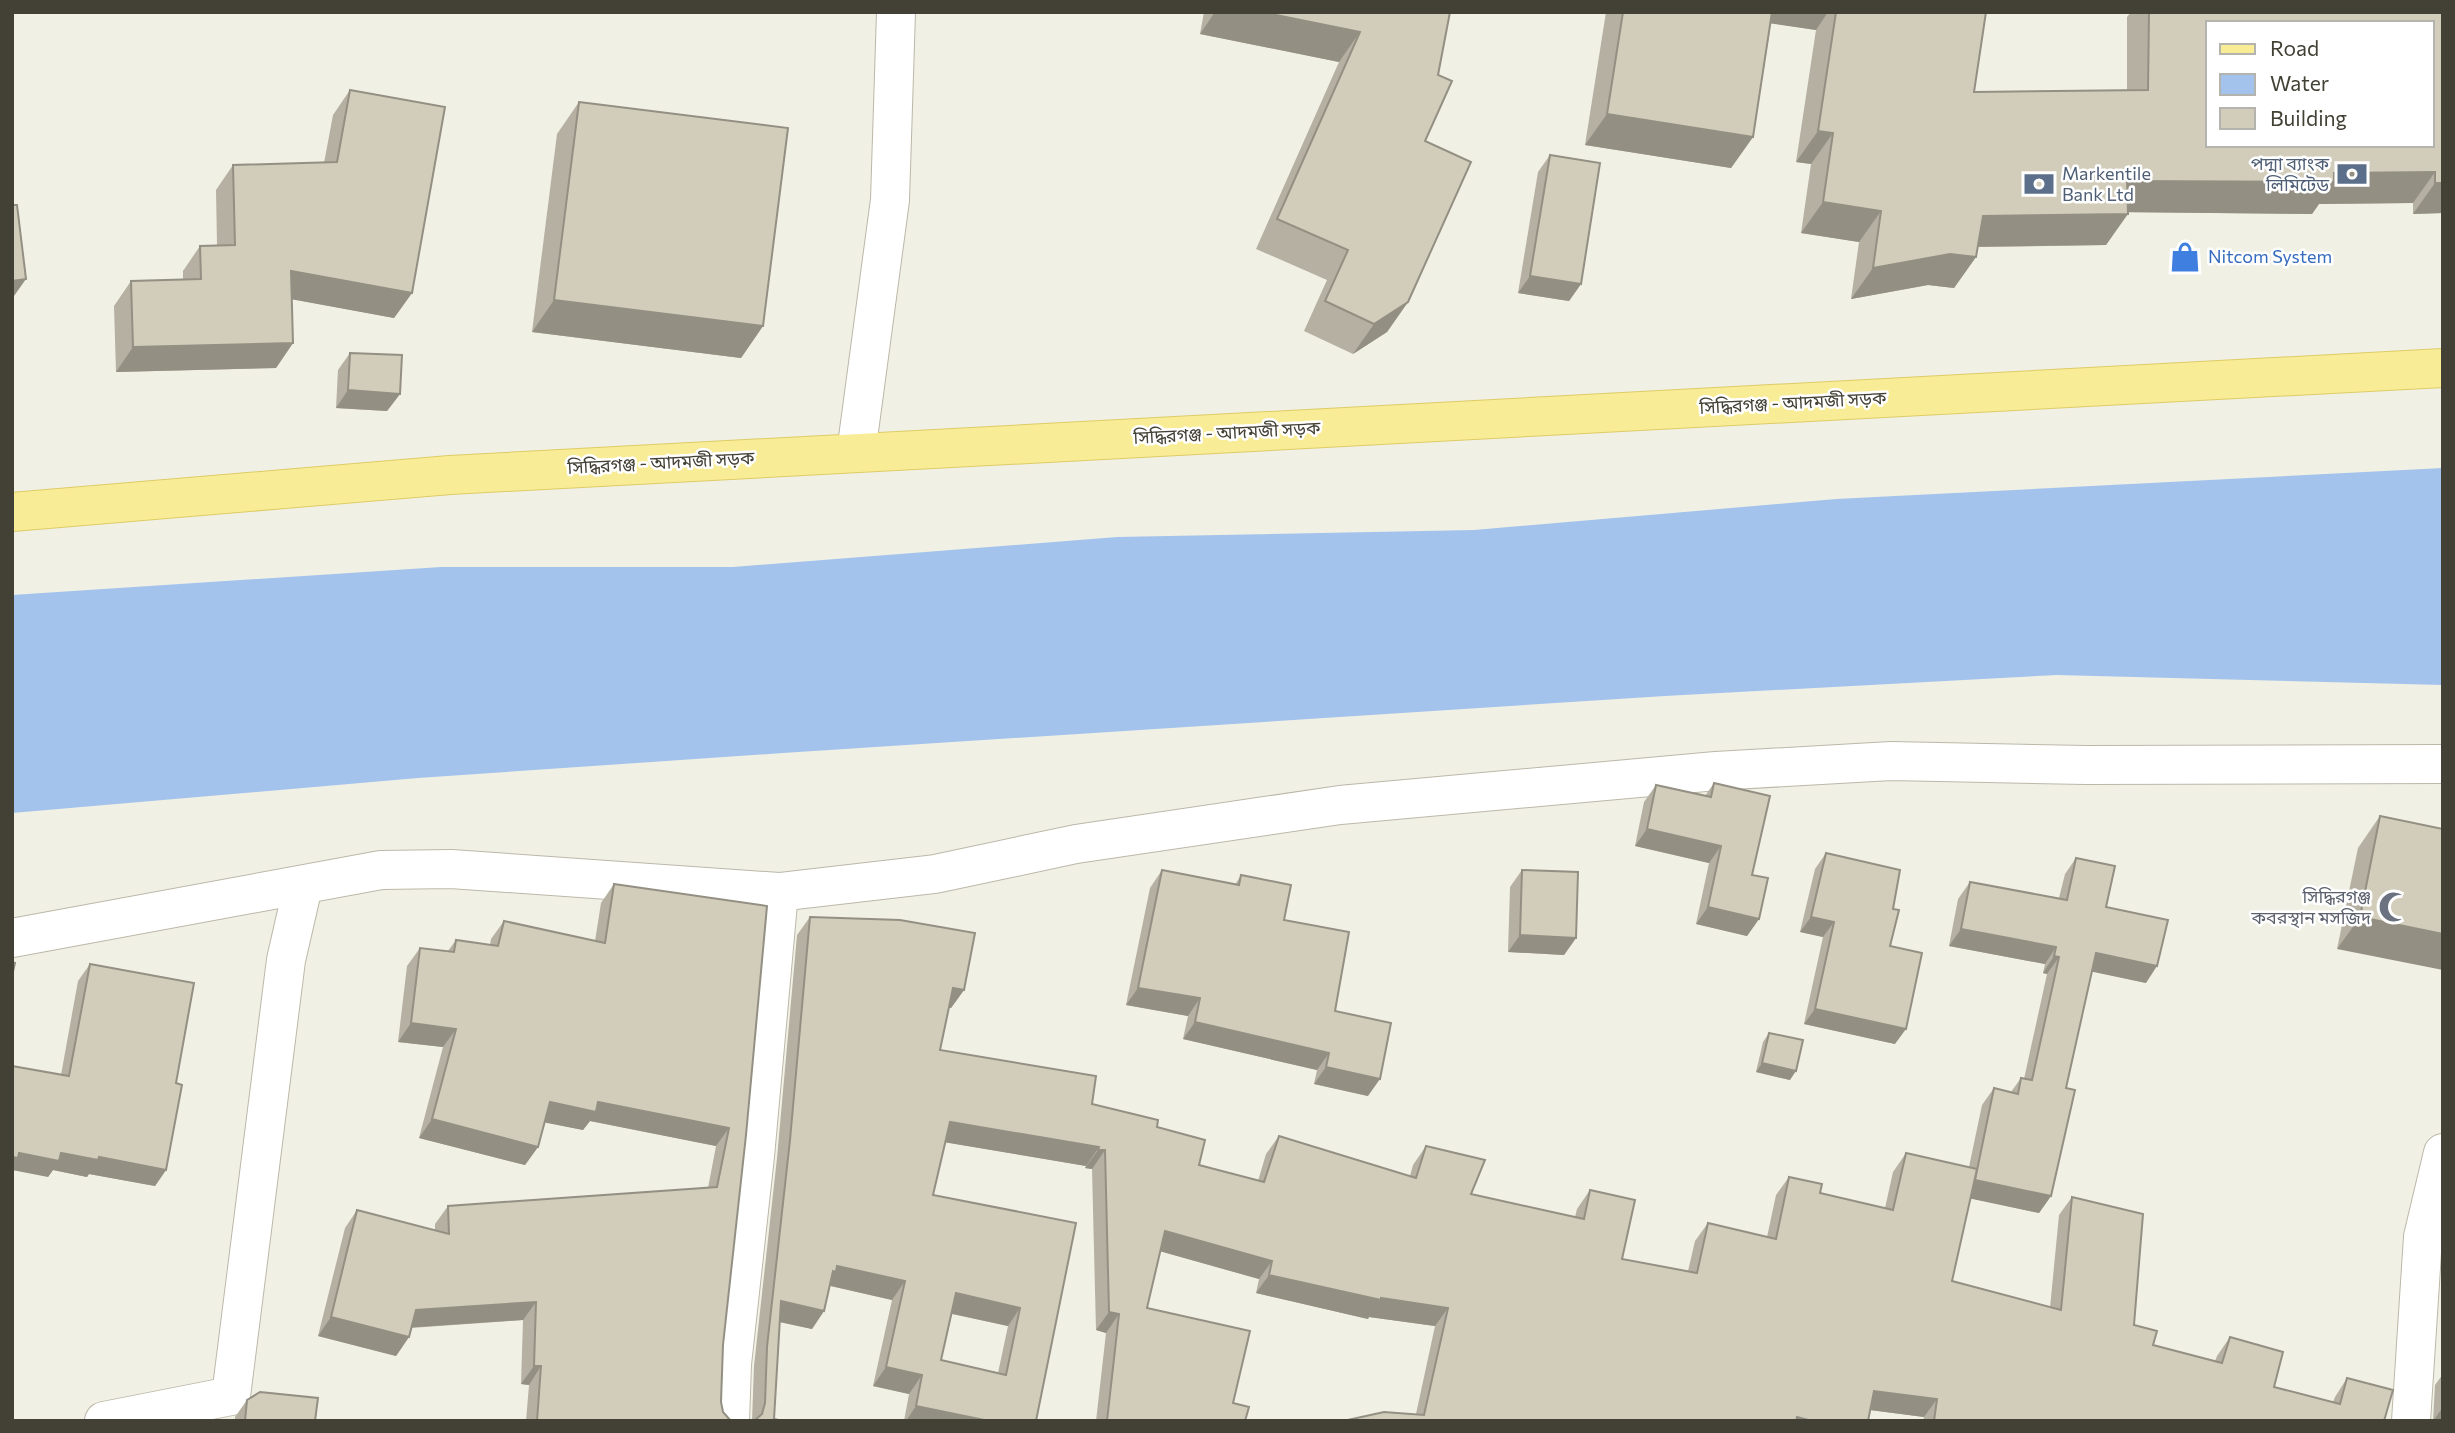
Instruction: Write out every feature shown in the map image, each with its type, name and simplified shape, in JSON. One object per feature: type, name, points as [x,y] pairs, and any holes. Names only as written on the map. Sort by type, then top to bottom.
[{"type":"main road","name":"সিদ্ধিরগঞ্জ - আদমজী সড়ক","points":[[12,512],[450,475],[2443,368]]},
{"type":"street","points":[[856,453],[890,200],[897,12]]},
{"type":"street","points":[[12,938],[381,870],[451,869],[779,892],[935,874],[1076,844],[1340,805],[1716,771],[1891,761],[2085,765],[2443,764]]},
{"type":"street","points":[[104,1421],[231,1396],[286,960],[303,886]]},
{"type":"street","points":[[730,1421],[732,1364],[755,1156],[779,892]]},
{"type":"street","points":[[2411,1421],[2423,1237],[2443,1153]]},
{"type":"water","points":[[2443,468],[2443,685],[2057,675],[1665,696],[783,753],[418,778],[12,813],[12,595],[441,567],[733,567],[1117,537],[1474,530],[1836,499]]},
{"type":"building","points":[[1261,12],[1450,12],[1438,75],[1452,81],[1425,141],[1471,162],[1408,302],[1374,324],[1325,301],[1348,250],[1277,219],[1360,32]]},
{"type":"building","points":[[1623,12],[1772,12],[1753,137],[1607,114]]},
{"type":"building","points":[[1836,12],[1986,12],[1974,92],[2148,90],[2149,12],[2443,12],[2443,183],[2435,183],[2435,172],[2334,173],[2334,182],[2127,181],[2128,214],[1983,216],[1976,257],[1950,254],[1873,268],[1881,211],[1823,202],[1833,133],[1818,131]]},
{"type":"building","points":[[350,90],[445,107],[412,293],[291,271],[293,343],[133,347],[131,281],[201,279],[200,246],[235,245],[233,165],[337,162]]},
{"type":"building","points":[[579,102],[788,128],[763,326],[554,300]]},
{"type":"building","points":[[1550,155],[1600,163],[1581,284],[1530,276]]},
{"type":"building","points":[[12,205],[17,205],[26,279],[12,281]]},
{"type":"building","points":[[350,353],[402,355],[400,394],[348,390]]},
{"type":"building","points":[[1714,783],[1770,796],[1752,875],[1768,878],[1759,919],[1708,907],[1721,846],[1647,829],[1656,785],[1711,797]]},
{"type":"building","points":[[2380,816],[2443,829],[2443,934],[2360,917]]},
{"type":"building","points":[[1826,853],[1900,870],[1893,909],[1899,910],[1890,946],[1922,953],[1906,1029],[1815,1009],[1834,922],[1811,917]]},
{"type":"building","points":[[2076,858],[2115,866],[2106,907],[2168,920],[2157,966],[2096,953],[2066,1088],[2075,1090],[2051,1196],[1975,1180],[1994,1088],[2018,1094],[2021,1078],[2032,1080],[2059,957],[2054,956],[2056,947],[1961,929],[1970,882],[2067,900]]},
{"type":"building","points":[[1162,870],[1239,885],[1241,875],[1291,885],[1284,920],[1349,932],[1335,1011],[1391,1023],[1380,1079],[1326,1067],[1329,1053],[1195,1022],[1200,998],[1138,988]]},
{"type":"building","points":[[1522,870],[1578,872],[1576,938],[1520,935]]},
{"type":"building","points":[[614,884],[767,906],[723,1345],[721,1402],[723,1412],[731,1421],[537,1421],[541,1366],[534,1366],[536,1302],[416,1310],[409,1337],[331,1317],[357,1210],[449,1234],[448,1206],[717,1187],[729,1128],[598,1102],[596,1112],[550,1102],[538,1147],[432,1119],[456,1029],[411,1023],[420,948],[454,952],[456,940],[498,946],[504,921],[605,943]]},
{"type":"building","points":[[810,917],[900,920],[975,933],[964,990],[953,988],[940,1050],[1096,1076],[1092,1104],[1158,1120],[1157,1127],[1205,1140],[1199,1165],[1264,1182],[1279,1136],[1416,1178],[1426,1146],[1485,1160],[1471,1194],[1584,1219],[1590,1190],[1635,1200],[1622,1259],[1697,1273],[1708,1223],[1776,1239],[1789,1177],[1822,1184],[1820,1193],[1893,1210],[1906,1153],[1977,1169],[1952,1281],[2061,1310],[2072,1197],[2143,1214],[2134,1325],[2157,1331],[2153,1345],[2222,1363],[2230,1337],[2283,1352],[2274,1387],[2340,1404],[2347,1378],[2393,1390],[2384,1421],[1934,1421],[1937,1399],[1874,1391],[1868,1421],[1812,1421],[1797,1417],[1796,1421],[1343,1421],[1384,1412],[1424,1415],[1448,1308],[1381,1300],[1269,1275],[1272,1261],[1165,1231],[1147,1308],[1250,1331],[1233,1403],[1249,1407],[1245,1421],[1107,1421],[1119,1314],[1109,1312],[1105,1150],[950,1122],[933,1195],[1076,1223],[1036,1421],[989,1421],[916,1406],[922,1375],[886,1367],[905,1281],[837,1266],[836,1272],[833,1271],[824,1311],[781,1301],[774,1419],[783,1421],[754,1421],[762,1414],[765,1403],[767,1347],[790,1140]],"holes":[[[956,1293],[1020,1308],[1006,1375],[941,1360]]]},
{"type":"building","points":[[90,964],[194,983],[176,1083],[182,1085],[166,1170],[99,1157],[98,1160],[61,1153],[59,1161],[19,1153],[18,1158],[12,1157],[12,1066],[69,1076]]},
{"type":"building","points":[[1769,1033],[1803,1040],[1796,1071],[1762,1063]]},
{"type":"building","points":[[260,1392],[318,1398],[315,1421],[245,1421],[247,1400]]},
{"type":"place","name":"পদ্মা ব্যাংক লিমিটেড","points":[[2352,174]]},
{"type":"place","name":"Markentile Bank Ltd","points":[[2039,184]]},
{"type":"place","name":"Nitcom System","points":[[2185,257]]},
{"type":"place","name":"সিদ্ধিরগঞ্জ কবরস্থান মসজিদ","points":[[2394,907]]}]
